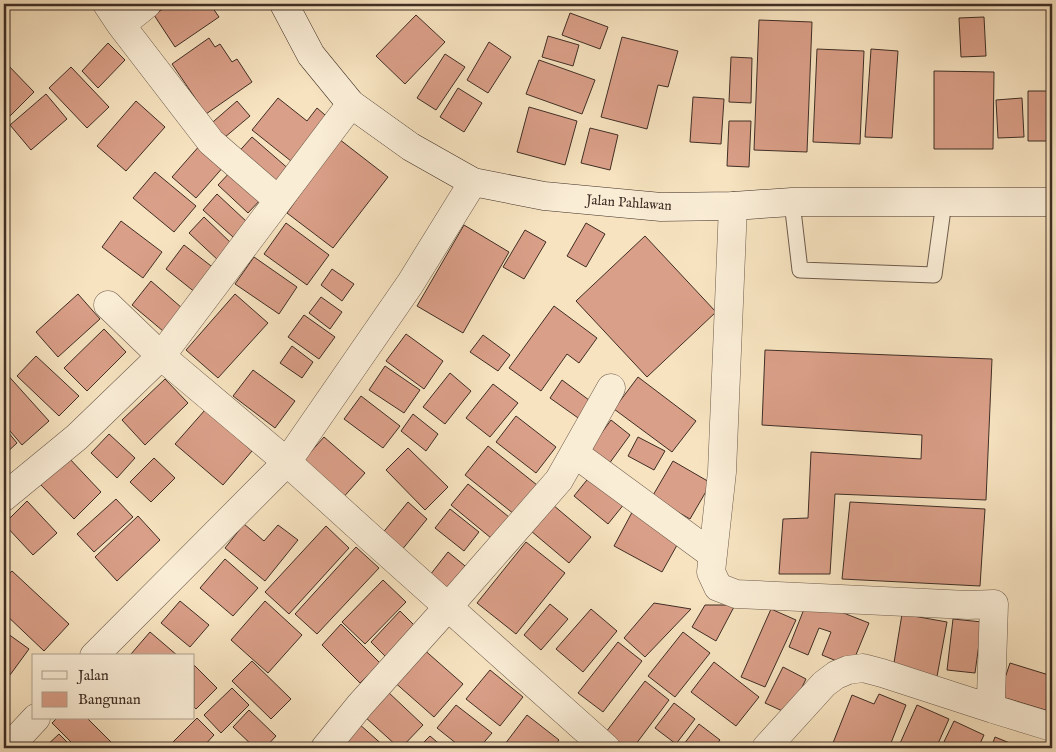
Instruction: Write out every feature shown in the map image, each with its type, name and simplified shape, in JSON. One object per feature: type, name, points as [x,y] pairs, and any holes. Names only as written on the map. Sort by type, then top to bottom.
[{"type":"street","points":[[147,4],[114,14],[211,142],[278,200]]},
{"type":"street","name":"Jalan Pahlawan","points":[[284,4],[311,55],[351,104],[411,147],[473,182],[544,196],[661,207],[733,206],[792,202],[1052,202]]},
{"type":"street","points":[[4,497],[77,437],[161,356],[351,104]]},
{"type":"street","points":[[96,654],[288,462],[410,284],[473,182]]},
{"type":"street","points":[[733,206],[722,472],[711,572],[718,586],[736,594],[968,605],[994,604],[991,697],[994,709]]},
{"type":"street","points":[[108,305],[161,356],[288,462],[606,748]]},
{"type":"street","points":[[325,748],[558,480],[611,388]]},
{"type":"street","points":[[574,453],[713,555]]},
{"type":"street","points":[[766,748],[824,684],[836,675],[848,670],[863,668],[1052,728]]},
{"type":"street","points":[[8,748],[34,720]]},
{"type":"lane","points":[[792,202],[800,270],[934,275],[944,202]]},
{"type":"building","points":[[170,4],[210,4],[219,17],[175,47],[154,15]]},
{"type":"building","points":[[570,13],[608,27],[600,49],[562,35]]},
{"type":"building","points":[[416,15],[445,42],[405,84],[376,56]]},
{"type":"building","points":[[984,17],[986,56],[961,57],[959,18]]},
{"type":"building","points":[[759,20],[812,22],[807,152],[754,150]]},
{"type":"building","points":[[548,36],[579,45],[573,66],[542,57]]},
{"type":"building","points":[[622,37],[678,51],[668,87],[658,85],[647,129],[601,117]]},
{"type":"building","points":[[209,38],[215,47],[220,44],[232,62],[237,59],[252,82],[206,114],[172,64]]},
{"type":"building","points":[[489,42],[511,57],[488,93],[467,80]]},
{"type":"building","points":[[108,43],[125,60],[98,88],[82,71]]},
{"type":"building","points":[[817,49],[864,51],[860,144],[813,142]]},
{"type":"building","points":[[871,49],[898,51],[892,138],[865,137]]},
{"type":"building","points":[[445,54],[465,67],[436,110],[417,98]]},
{"type":"building","points":[[731,57],[752,58],[751,103],[729,102]]},
{"type":"building","points":[[539,60],[595,80],[582,114],[526,94]]},
{"type":"building","points":[[4,61],[34,92],[6,120],[4,117]]},
{"type":"building","points":[[71,67],[109,107],[87,128],[49,88]]},
{"type":"building","points":[[934,71],[994,72],[993,149],[934,149]]},
{"type":"building","points":[[458,88],[482,103],[464,132],[440,117]]},
{"type":"building","points":[[1028,91],[1052,91],[1052,141],[1028,141]]},
{"type":"building","points":[[46,94],[67,119],[31,150],[10,125]]},
{"type":"building","points":[[693,97],[724,99],[721,144],[690,142]]},
{"type":"building","points":[[278,98],[307,121],[317,108],[332,121],[296,165],[252,130]]},
{"type":"building","points":[[1022,98],[1024,137],[998,138],[996,100]]},
{"type":"building","points":[[136,101],[165,127],[126,171],[97,146]]},
{"type":"building","points":[[237,101],[250,116],[218,143],[206,128]]},
{"type":"building","points":[[529,107],[577,121],[565,165],[517,152]]},
{"type":"building","points":[[729,121],[751,121],[749,167],[727,166]]},
{"type":"building","points":[[590,128],[618,135],[610,170],[581,163]]},
{"type":"building","points":[[252,137],[291,171],[272,192],[234,157]]},
{"type":"building","points":[[339,139],[388,177],[333,248],[287,213]]},
{"type":"building","points":[[201,144],[225,165],[196,198],[172,177]]},
{"type":"building","points":[[233,169],[263,197],[248,213],[218,185]]},
{"type":"building","points":[[155,172],[196,206],[174,232],[133,198]]},
{"type":"building","points":[[217,194],[247,222],[233,237],[203,210]]},
{"type":"building","points":[[204,217],[233,245],[219,261],[189,233]]},
{"type":"building","points":[[121,221],[162,252],[143,278],[102,247]]},
{"type":"building","points":[[286,223],[329,255],[307,285],[264,254]]},
{"type":"building","points":[[586,223],[605,234],[586,267],[567,256]]},
{"type":"building","points":[[464,225],[509,252],[463,333],[417,306]]},
{"type":"building","points":[[525,230],[546,242],[524,279],[503,267]]},
{"type":"building","points":[[645,236],[716,312],[647,377],[576,301]]},
{"type":"building","points":[[184,245],[215,269],[196,293],[166,269]]},
{"type":"building","points":[[254,257],[297,287],[279,314],[235,284]]},
{"type":"building","points":[[332,269],[354,284],[342,301],[321,285]]},
{"type":"building","points":[[151,281],[182,308],[163,331],[132,305]]},
{"type":"building","points":[[78,294],[100,319],[58,357],[36,332]]},
{"type":"building","points":[[235,294],[268,323],[218,378],[186,350]]},
{"type":"building","points":[[321,297],[342,312],[330,329],[309,313]]},
{"type":"building","points":[[554,306],[597,338],[579,363],[567,354],[541,391],[509,368]]},
{"type":"building","points":[[304,315],[335,337],[319,359],[288,337]]},
{"type":"building","points":[[104,329],[126,352],[87,391],[64,368]]},
{"type":"building","points":[[406,334],[443,361],[424,389],[386,361]]},
{"type":"building","points":[[483,335],[510,355],[498,371],[470,352]]},
{"type":"building","points":[[292,346],[313,362],[302,378],[280,363]]},
{"type":"building","points":[[765,350],[992,359],[986,500],[835,494],[830,574],[779,574],[783,519],[808,518],[811,452],[921,459],[922,435],[762,425]]},
{"type":"building","points":[[36,356],[79,396],[59,416],[17,376]]},
{"type":"building","points":[[385,366],[420,390],[404,413],[369,390]]},
{"type":"building","points":[[253,370],[295,401],[275,428],[233,396]]},
{"type":"building","points":[[4,371],[49,421],[22,445],[4,424]]},
{"type":"building","points":[[450,373],[471,391],[445,424],[423,407]]},
{"type":"building","points":[[638,377],[696,421],[672,452],[614,409]]},
{"type":"building","points":[[165,379],[188,403],[145,445],[122,420]]},
{"type":"building","points":[[562,380],[593,403],[581,420],[550,398]]},
{"type":"building","points":[[493,384],[518,403],[490,437],[466,418]]},
{"type":"building","points":[[361,396],[400,426],[383,448],[344,419]]},
{"type":"building","points":[[205,410],[252,451],[223,485],[175,444]]},
{"type":"building","points":[[413,414],[438,434],[426,451],[401,431]]},
{"type":"building","points":[[516,416],[556,447],[536,473],[496,442]]},
{"type":"building","points":[[611,420],[630,435],[606,468],[587,453]]},
{"type":"building","points":[[4,427],[17,443],[4,455]]},
{"type":"building","points":[[109,434],[135,458],[117,478],[91,453]]},
{"type":"building","points":[[324,437],[365,473],[341,500],[300,464]]},
{"type":"building","points":[[638,437],[665,451],[654,470],[628,456]]},
{"type":"building","points":[[488,446],[537,485],[514,514],[465,475]]},
{"type":"building","points":[[408,448],[448,487],[425,510],[386,470]]},
{"type":"building","points":[[68,457],[101,492],[74,519],[40,484]]},
{"type":"building","points":[[154,458],[175,478],[151,502],[130,482]]},
{"type":"building","points":[[673,461],[711,483],[690,519],[652,497]]},
{"type":"building","points":[[595,470],[629,498],[608,524],[574,496]]},
{"type":"building","points":[[468,484],[509,517],[491,538],[451,505]]},
{"type":"building","points":[[116,499],[133,517],[94,552],[77,534]]},
{"type":"building","points":[[27,501],[57,533],[33,555],[4,524]]},
{"type":"building","points":[[408,502],[427,519],[401,551],[381,535]]},
{"type":"building","points":[[850,502],[985,509],[980,586],[842,579]]},
{"type":"building","points":[[637,503],[686,529],[662,572],[614,546]]},
{"type":"building","points":[[553,505],[591,537],[569,563],[531,531]]},
{"type":"building","points":[[450,509],[479,532],[464,551],[435,528]]},
{"type":"building","points":[[138,516],[160,540],[117,581],[95,557]]},
{"type":"building","points":[[244,524],[264,541],[278,525],[298,540],[265,581],[225,548]]},
{"type":"building","points":[[326,526],[349,548],[289,614],[265,592]]},
{"type":"building","points":[[526,542],[565,573],[516,634],[477,603]]},
{"type":"building","points":[[356,547],[379,568],[317,634],[295,614]]},
{"type":"building","points":[[448,552],[470,570],[452,593],[430,575]]},
{"type":"building","points":[[225,559],[258,588],[233,616],[200,588]]},
{"type":"building","points":[[12,571],[69,624],[44,651],[4,613],[4,579]]},
{"type":"building","points":[[383,580],[406,602],[365,644],[342,622]]},
{"type":"building","points":[[808,599],[869,623],[851,667],[822,655],[831,632],[819,628],[808,655],[789,647]]},
{"type":"building","points":[[180,601],[209,625],[190,647],[161,623]]},
{"type":"building","points":[[265,601],[302,635],[268,673],[231,640]]},
{"type":"building","points":[[654,603],[691,609],[645,657],[624,638]]},
{"type":"building","points":[[550,604],[568,619],[541,650],[524,635]]},
{"type":"building","points":[[705,605],[735,605],[716,641],[692,627]]},
{"type":"building","points":[[591,609],[617,631],[583,672],[556,649]]},
{"type":"building","points":[[771,609],[796,620],[765,687],[741,677]]},
{"type":"building","points":[[400,611],[417,628],[387,658],[371,642]]},
{"type":"building","points":[[902,614],[947,622],[936,682],[892,675]]},
{"type":"building","points":[[953,619],[982,622],[975,673],[947,670]]},
{"type":"building","points":[[341,624],[380,663],[360,683],[322,645]]},
{"type":"building","points":[[4,631],[29,649],[10,675],[4,671]]},
{"type":"building","points":[[150,632],[176,654],[131,654]]},
{"type":"building","points":[[683,632],[710,653],[675,697],[648,676]]},
{"type":"building","points":[[618,642],[642,661],[603,712],[578,693]]},
{"type":"building","points":[[421,647],[463,684],[434,717],[392,680]]},
{"type":"building","points":[[252,661],[291,699],[271,719],[232,681]]},
{"type":"building","points":[[714,662],[759,697],[736,726],[691,692]]},
{"type":"building","points":[[1010,663],[1052,676],[1052,712],[999,696]]},
{"type":"building","points":[[195,666],[217,688],[195,708]]},
{"type":"building","points":[[783,667],[806,679],[789,714],[765,703]]},
{"type":"building","points":[[490,670],[523,697],[500,726],[466,699]]},
{"type":"building","points":[[645,681],[669,700],[633,748],[627,748],[606,732]]},
{"type":"building","points":[[232,688],[249,705],[221,733],[204,715]]},
{"type":"building","points":[[387,691],[423,725],[401,748],[364,716]]},
{"type":"building","points":[[879,694],[906,705],[889,748],[831,748],[852,695],[874,704]]},
{"type":"building","points":[[674,703],[695,719],[676,744],[655,728]]},
{"type":"building","points":[[456,705],[492,733],[479,748],[462,748],[437,728]]},
{"type":"building","points":[[917,705],[949,719],[936,748],[898,748]]},
{"type":"building","points":[[249,710],[276,736],[265,748],[255,748],[233,727]]},
{"type":"building","points":[[527,715],[559,740],[553,748],[502,748]]},
{"type":"building","points":[[197,718],[214,735],[202,748],[174,748],[170,745]]},
{"type":"building","points":[[55,720],[89,720],[117,748],[77,748],[52,723]]},
{"type":"building","points":[[954,721],[984,735],[978,748],[941,748]]},
{"type":"building","points":[[358,723],[386,748],[337,748]]},
{"type":"building","points":[[699,724],[720,740],[714,748],[681,748]]},
{"type":"building","points":[[59,734],[73,748],[44,748]]},
{"type":"building","points":[[430,736],[444,748],[418,748]]},
{"type":"building","points":[[995,737],[1022,748],[991,748]]}]
